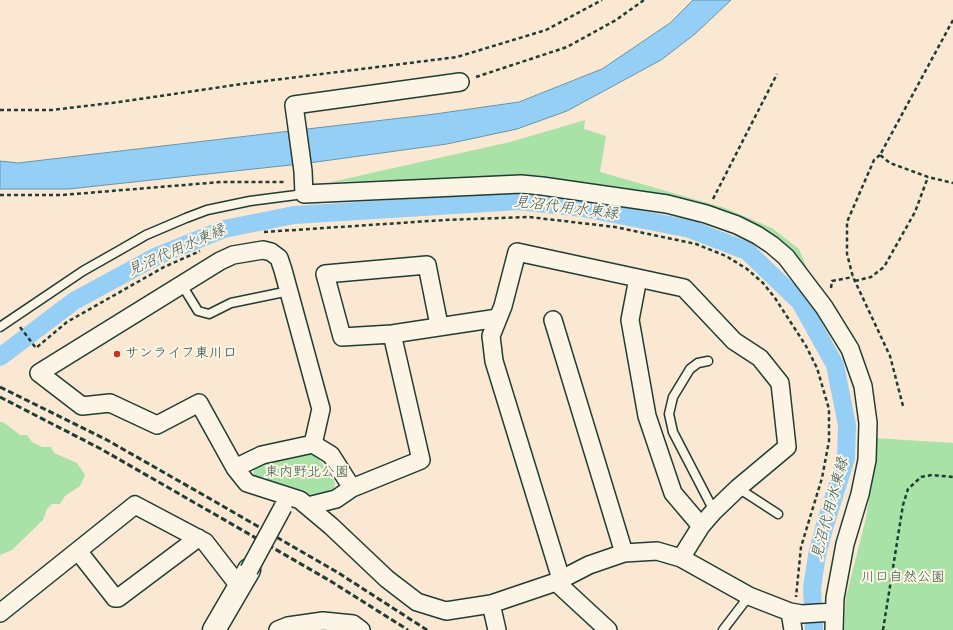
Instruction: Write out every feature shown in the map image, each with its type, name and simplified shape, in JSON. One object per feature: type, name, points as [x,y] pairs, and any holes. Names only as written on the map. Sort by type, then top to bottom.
[{"type":"street","points":[[460,82],[294,105],[304,182],[528,185],[667,204],[706,214],[757,234],[786,258],[824,307],[850,349],[863,386],[868,423],[867,460],[860,494],[845,544],[834,598],[828,613],[834,630]]},
{"type":"street","points":[[313,444],[320,409],[279,258],[271,252],[263,250],[233,255],[39,373],[82,406],[110,403],[157,425],[199,403],[235,468],[248,483],[287,503],[300,500],[331,526],[387,579],[417,602],[446,610],[491,604],[558,581],[589,564],[624,554],[657,551],[681,558],[749,596],[796,613],[828,613]]},
{"type":"street","points":[[608,630],[558,581],[494,361],[491,336],[503,306],[517,252],[684,288],[734,340],[763,361],[780,383],[788,447],[784,452],[738,488],[714,511],[701,526],[681,558]]},
{"type":"street","points":[[440,326],[427,265],[325,274],[342,337],[392,334],[498,318]]},
{"type":"street","points":[[638,278],[630,320],[647,416],[673,493],[701,526]]},
{"type":"street","points":[[553,320],[624,554]]},
{"type":"street","points":[[308,506],[336,499],[352,488],[421,460],[392,334]]},
{"type":"street","points":[[235,468],[262,455],[313,444],[331,454],[352,488]]},
{"type":"street","points":[[214,630],[287,503]]},
{"type":"street","points":[[0,613],[135,505],[205,542],[244,578]]},
{"type":"street","points":[[78,551],[115,598],[118,598],[198,538]]},
{"type":"street","points":[[491,604],[497,630]]},
{"type":"street","points":[[793,630],[796,613]]},
{"type":"street","points":[[278,630],[288,626],[323,621],[353,624],[361,630]]},
{"type":"lane","points":[[0,327],[83,271],[146,235],[207,210],[250,201],[304,182]]},
{"type":"lane","points":[[182,285],[198,311],[210,314],[232,303],[289,291]]},
{"type":"lane","points":[[708,361],[698,363],[690,369],[673,397],[669,414],[673,432],[714,511]]},
{"type":"lane","points":[[738,488],[778,514]]},
{"type":"lane","points":[[723,630],[749,596]]},
{"type":"path","points":[[0,110],[52,110],[104,104],[242,84],[457,57],[546,30],[602,0]]},
{"type":"path","points":[[460,82],[566,47],[616,20],[644,0]]},
{"type":"path","points":[[903,406],[890,356],[853,277],[847,254],[847,222],[855,200],[874,160],[880,155],[953,20]]},
{"type":"path","points":[[706,214],[777,74]]},
{"type":"path","points":[[880,155],[890,163],[928,177],[953,183]]},
{"type":"path","points":[[855,281],[871,277],[884,267],[915,212],[928,177]]},
{"type":"path","points":[[0,195],[62,195],[221,182],[304,182]]},
{"type":"path","points":[[832,281],[853,277]]},
{"type":"path","points":[[21,328],[32,342]]},
{"type":"path","points":[[883,630],[903,505],[908,489],[921,477],[932,474],[953,477]]},
{"type":"green space","points":[[585,120],[584,129],[606,136],[600,172],[725,208],[772,228],[799,249],[809,273],[788,247],[593,185],[550,178],[331,182],[510,142]]},
{"type":"green space","points":[[0,422],[3,422],[20,435],[27,435],[32,442],[42,447],[51,447],[54,453],[77,463],[85,475],[80,486],[65,496],[60,504],[52,504],[47,509],[43,520],[12,550],[0,555]]},
{"type":"green space","name":"川口自然公園","points":[[874,438],[953,443],[953,630],[844,630],[846,597],[866,518],[876,456]]},
{"type":"green space","name":"東内野北公園","points":[[301,454],[311,454],[318,458],[334,480],[335,486],[332,491],[319,496],[311,496],[306,491],[255,477],[253,474],[255,468],[266,462]]},
{"type":"water","points":[[693,0],[731,0],[695,34],[661,60],[567,111],[517,129],[447,144],[309,163],[69,189],[0,189],[0,161],[18,163],[435,114],[519,102],[602,69],[670,23]]},
{"type":"waterway","name":"見沼代用水東縁","points":[[0,357],[74,301],[157,256],[224,229],[294,215],[519,201],[583,208],[690,229],[747,251],[800,302],[835,365],[847,425],[846,458],[817,555],[812,588],[814,630]]},
{"type":"railway","points":[[0,387],[107,440],[337,572],[427,630]]},
{"type":"railway","points":[[0,397],[101,449],[332,582],[408,630]]},
{"type":"place","name":"サンライフ東川口","points":[[117,354]]}]
